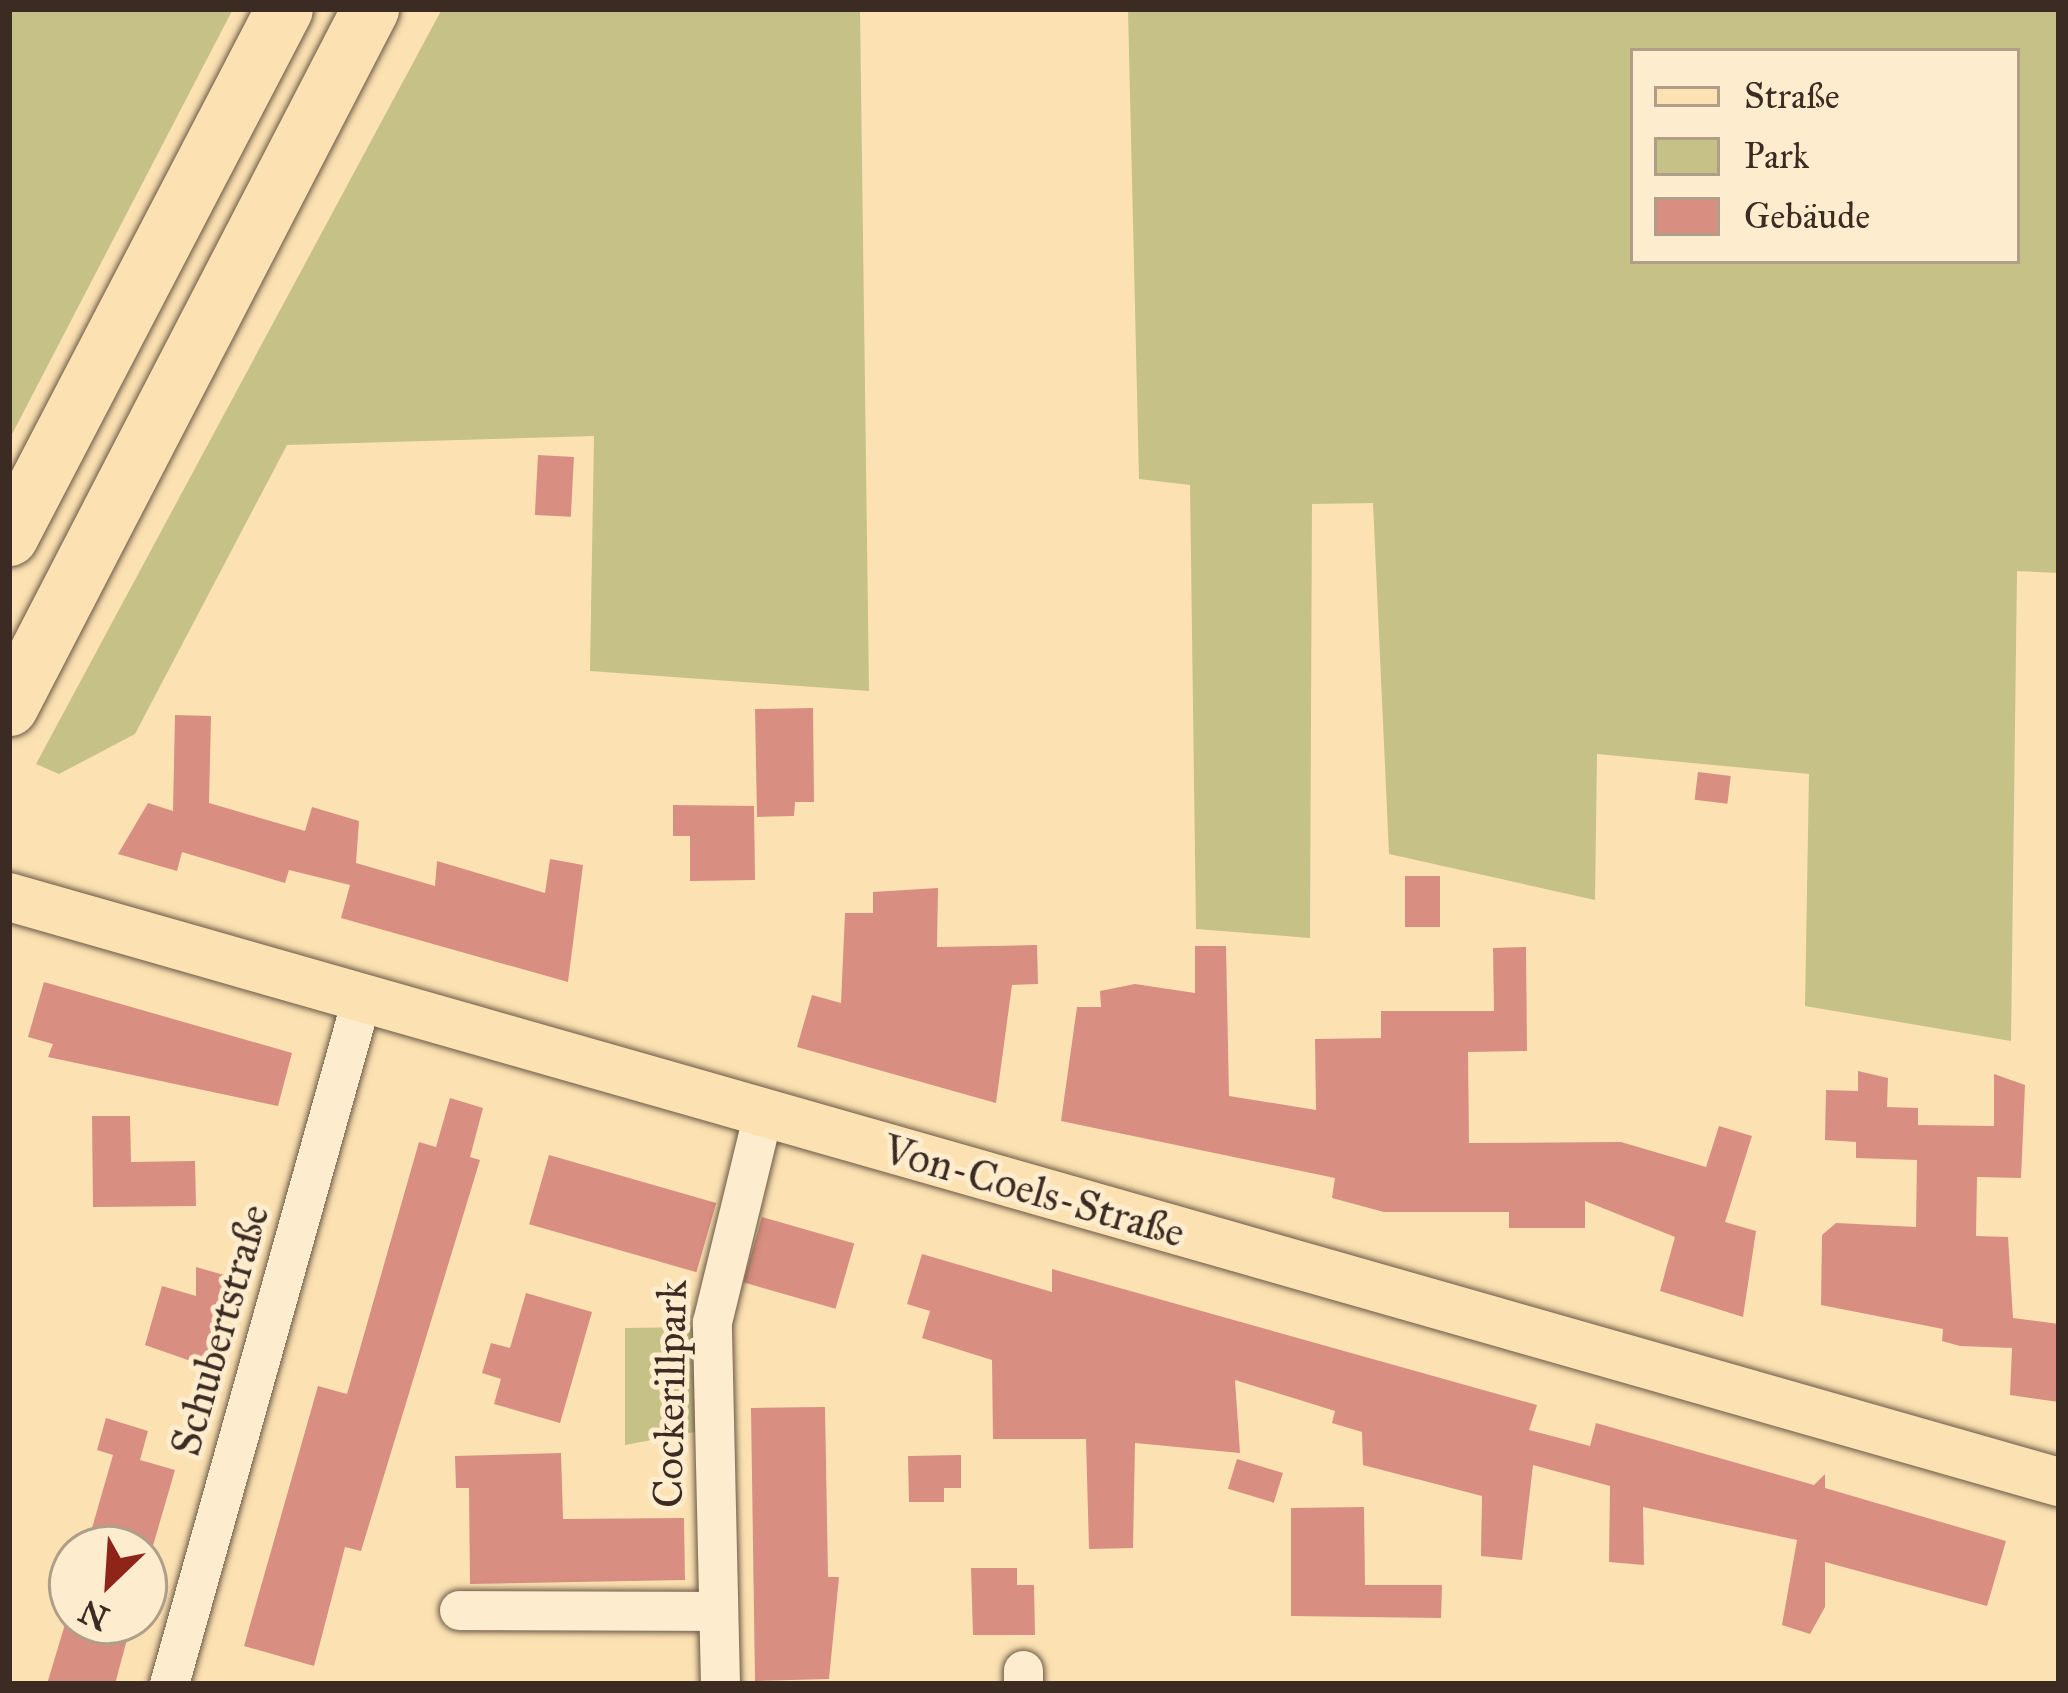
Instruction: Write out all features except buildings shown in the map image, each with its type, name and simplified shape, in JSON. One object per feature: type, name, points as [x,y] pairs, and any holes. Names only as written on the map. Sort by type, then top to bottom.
[{"type":"highway","points":[[9,537],[284,9]]},
{"type":"highway","points":[[9,706],[370,9]]},
{"type":"main road","name":"Von-Coels-Straße","points":[[9,897],[2059,1482]]},
{"type":"street","name":"Schubertstraße","points":[[169,1684],[361,1000]]},
{"type":"street","name":"Cockerillpark","points":[[720,1684],[712,1322],[763,1113]]},
{"type":"street","points":[[459,1610],[717,1611]]},
{"type":"green space","points":[[9,9],[233,9],[9,440]]},
{"type":"green space","points":[[442,9],[860,9],[869,691],[590,671],[594,436],[287,445],[135,734],[59,774],[36,764]]},
{"type":"green space","points":[[1128,9],[2059,9],[2059,573],[2017,571],[2011,1041],[1805,1006],[1809,774],[1597,754],[1595,900],[1389,854],[1373,503],[1312,504],[1310,938],[1196,929],[1190,485],[1139,479]]},
{"type":"green space","points":[[697,1327],[700,1431],[625,1445],[625,1328]]}]
